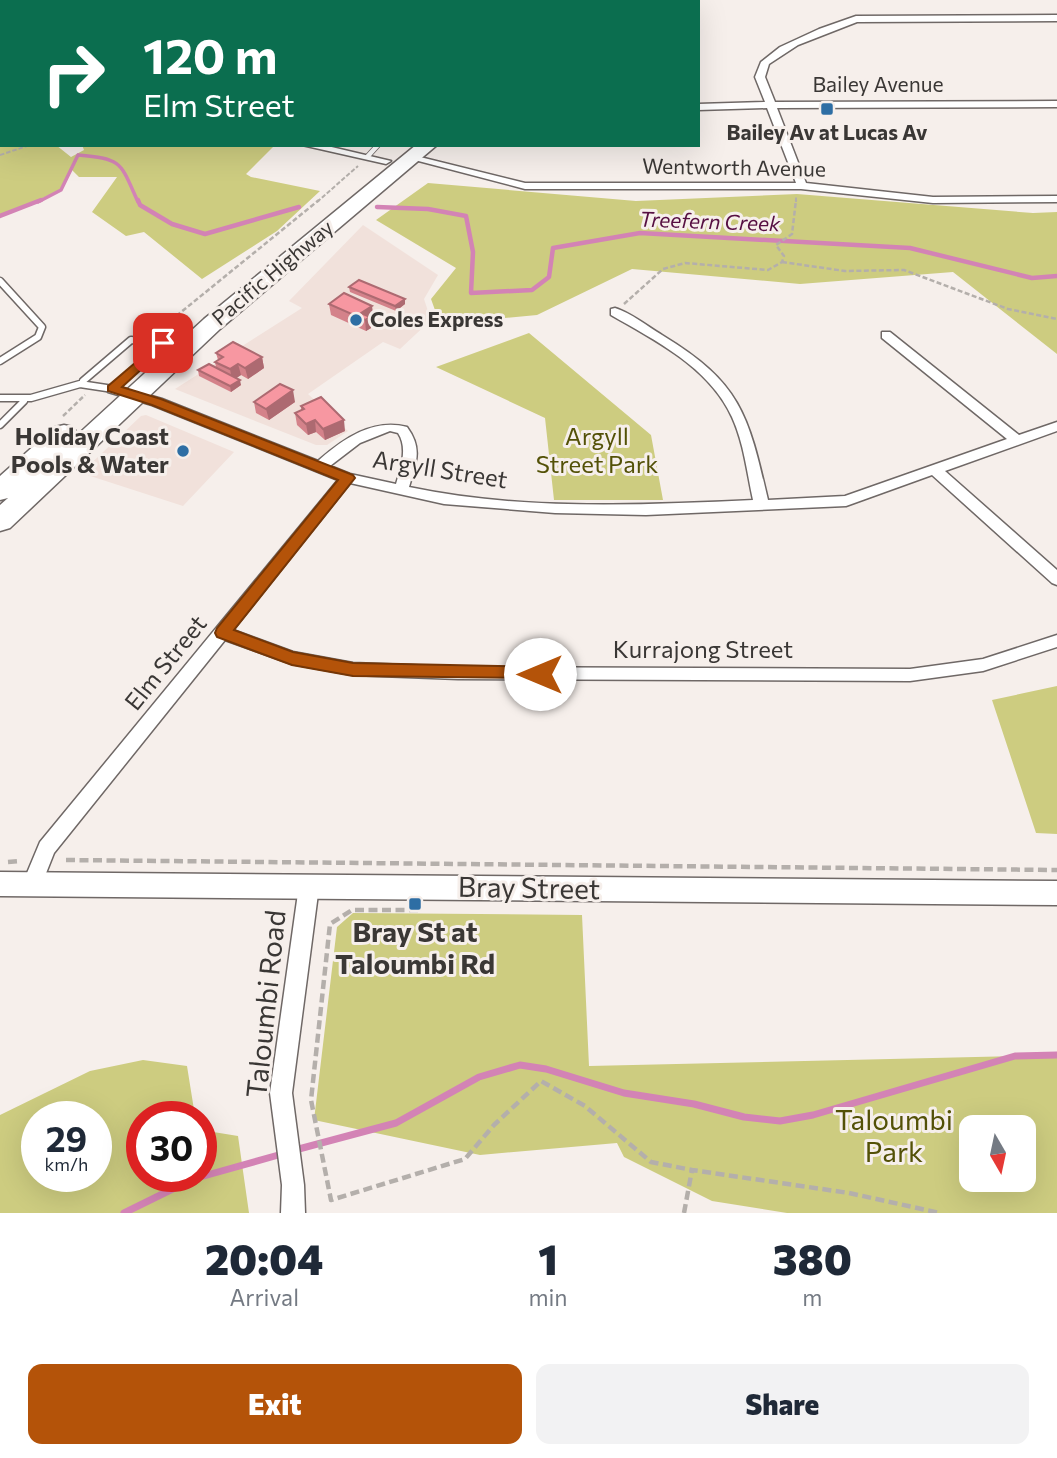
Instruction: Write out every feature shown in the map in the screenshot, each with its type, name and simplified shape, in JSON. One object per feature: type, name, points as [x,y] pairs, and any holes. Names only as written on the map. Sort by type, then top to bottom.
[{"type":"highway","name":"Pacific Highway","points":[[0,521],[154,342],[258,262],[377,154],[415,149]]},
{"type":"highway","name":"Pacific Highway","points":[[0,491],[114,389],[212,324],[415,149]]},
{"type":"street","points":[[801,186],[801,180],[760,77],[763,65],[772,57],[838,24],[882,17],[1057,18]]},
{"type":"street","name":"Bailey Avenue","points":[[700,107],[1057,104]]},
{"type":"street","points":[[323,147],[377,154]]},
{"type":"street","name":"Wentworth Avenue","points":[[415,149],[525,186],[801,186],[933,200],[1057,199]]},
{"type":"street","points":[[615,312],[681,352],[721,388],[740,420],[762,506]]},
{"type":"street","points":[[886,335],[1017,440]]},
{"type":"street","name":"Argyll Street","points":[[114,389],[348,478],[401,491],[490,504],[568,508],[646,510],[846,501],[1057,426]]},
{"type":"street","points":[[319,468],[359,435],[377,428],[398,428],[406,432],[412,442],[411,460],[401,491]]},
{"type":"street","points":[[935,470],[1057,579]]},
{"type":"street","name":"Elm Street","points":[[32,885],[47,848],[348,478]]},
{"type":"street","name":"Kurrajong Street","points":[[223,633],[292,658],[353,669],[458,673],[910,675],[982,665],[1057,641]]},
{"type":"street","name":"Bray Street","points":[[0,884],[1057,893]]},
{"type":"street","name":"Taloumbi Road","points":[[293,1213],[293,1185],[281,1093],[309,886]]},
{"type":"lane","points":[[0,281],[42,327],[38,337],[0,360]]},
{"type":"lane","points":[[0,398],[24,401],[83,381],[131,341],[154,342]]},
{"type":"lane","points":[[83,381],[114,389]]},
{"type":"lane","points":[[0,425],[24,401]]},
{"type":"path","points":[[0,155],[24,147]]},
{"type":"path","points":[[154,342],[184,307],[345,179],[360,163],[353,161]]},
{"type":"path","points":[[782,262],[784,256],[776,245],[792,233]]},
{"type":"path","points":[[615,312],[663,269],[685,263],[768,270],[782,262],[845,271],[904,270],[1008,309],[1057,319]]},
{"type":"path","points":[[58,420],[114,389]]},
{"type":"path","points":[[66,860],[1057,870]]},
{"type":"path","points":[[431,910],[352,910],[330,924],[311,1100],[331,1200],[465,1159],[494,1125],[541,1081],[585,1106],[651,1162],[849,1193],[940,1213]]},
{"type":"path","points":[[684,1213],[691,1170]]},
{"type":"shaded area","points":[[363,225],[438,275],[424,299],[431,320],[400,349],[383,342],[308,394],[348,431],[327,445],[316,445],[175,389],[302,308],[289,301]]},
{"type":"shaded area","points":[[146,415],[234,452],[183,506],[81,473],[141,416]]},
{"type":"green space","points":[[0,147],[58,147],[71,157],[84,150],[83,147],[273,147],[246,174],[320,191],[277,231],[202,279],[144,232],[126,236],[92,212],[117,177],[79,177],[72,170],[61,190],[0,217]]},
{"type":"green space","points":[[428,183],[636,201],[797,194],[1033,213],[1057,212],[1057,354],[953,272],[800,284],[632,269],[537,315],[440,324],[431,299],[456,268],[376,220]]},
{"type":"green space","name":"Argyll Street Park","points":[[529,333],[651,435],[663,500],[554,500],[545,418],[436,367]]},
{"type":"green space","points":[[1057,686],[1057,834],[1036,833],[992,700]]},
{"type":"green space","name":"Taloumbi Park","points":[[353,913],[582,915],[589,1066],[1057,1055],[1057,1213],[787,1213],[712,1201],[624,1157],[617,1143],[480,1155],[314,1120],[337,927]]},
{"type":"green space","points":[[143,1060],[187,1066],[193,1101],[126,1101],[126,1192],[217,1192],[217,1133],[238,1136],[249,1213],[0,1213],[0,1115],[21,1105],[21,1192],[112,1192],[112,1101],[29,1101],[90,1071]]},
{"type":"building","points":[[359,280],[405,299],[395,306],[349,287]]},
{"type":"building","points":[[344,293],[372,306],[361,313],[370,317],[365,320],[329,304]]},
{"type":"building","points":[[233,342],[262,357],[245,368],[238,364],[230,369],[215,362],[223,357],[216,353]]},
{"type":"building","points":[[209,364],[240,380],[230,386],[198,370]]},
{"type":"building","points":[[280,384],[293,390],[266,409],[254,402]]},
{"type":"building","points":[[321,397],[344,420],[323,429],[315,420],[306,424],[295,413],[304,409],[301,406]]},
{"type":"waterway","points":[[38,202],[61,190],[78,155],[104,158],[118,165],[138,202]]},
{"type":"waterway","points":[[0,216],[41,200]]},
{"type":"waterway","points":[[138,200],[140,205],[172,224],[205,234],[299,207]]},
{"type":"waterway","name":"Treefern Creek","points":[[377,207],[428,209],[466,216],[473,252],[471,293],[532,290],[549,277],[553,248],[640,233],[910,248],[1032,278],[1057,276]]},
{"type":"waterway","points":[[295,1150],[396,1123],[479,1077],[520,1065],[546,1069],[624,1093],[694,1104],[744,1117],[780,1121],[813,1115],[1015,1056],[1057,1055]]},
{"type":"waterway","points":[[124,1213],[193,1179],[282,1154]]},
{"type":"place","name":"Bailey Av at Lucas Av","points":[[827,109]]},
{"type":"place","name":"Coles Express","points":[[356,320]]},
{"type":"place","name":"Holiday Coast Pools & Water","points":[[183,451]]},
{"type":"place","name":"Bray St at Taloumbi Rd","points":[[415,904]]},
{"type":"route","points":[[163,343],[113,388],[157,402],[348,478],[223,633],[292,658],[353,669],[540,674]]}]
